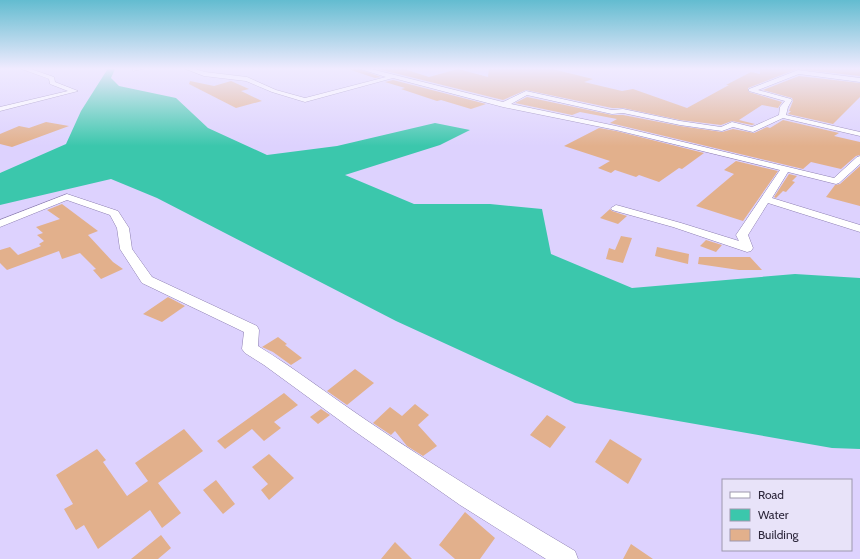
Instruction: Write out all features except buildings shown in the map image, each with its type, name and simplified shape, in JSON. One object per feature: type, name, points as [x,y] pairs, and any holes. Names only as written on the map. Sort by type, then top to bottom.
[{"type":"street","points":[[0,109],[62,94]]},
{"type":"street","points":[[285,94],[305,100],[327,94]]},
{"type":"street","points":[[462,94],[616,128],[836,181],[860,159]]},
{"type":"street","points":[[503,104],[524,94]]},
{"type":"street","points":[[531,94],[612,112],[623,111],[680,123],[722,129],[732,124],[753,130],[782,116],[860,134]]},
{"type":"street","points":[[767,94],[789,100],[784,106],[782,116]]},
{"type":"street","points":[[616,208],[677,225],[747,248],[742,235],[785,169]]},
{"type":"street","points":[[0,224],[68,197],[114,213],[122,228],[126,249],[147,280],[252,330],[250,349],[270,361],[467,498],[567,559]]},
{"type":"street","points":[[766,199],[860,229]]},
{"type":"water","points":[[92,94],[157,94],[176,98],[208,128],[267,155],[337,146],[435,123],[470,130],[440,145],[345,175],[414,204],[490,204],[542,209],[551,254],[632,288],[795,274],[860,278],[860,449],[832,448],[575,403],[396,321],[157,198],[111,179],[0,205],[0,173],[66,144],[81,111]]}]
